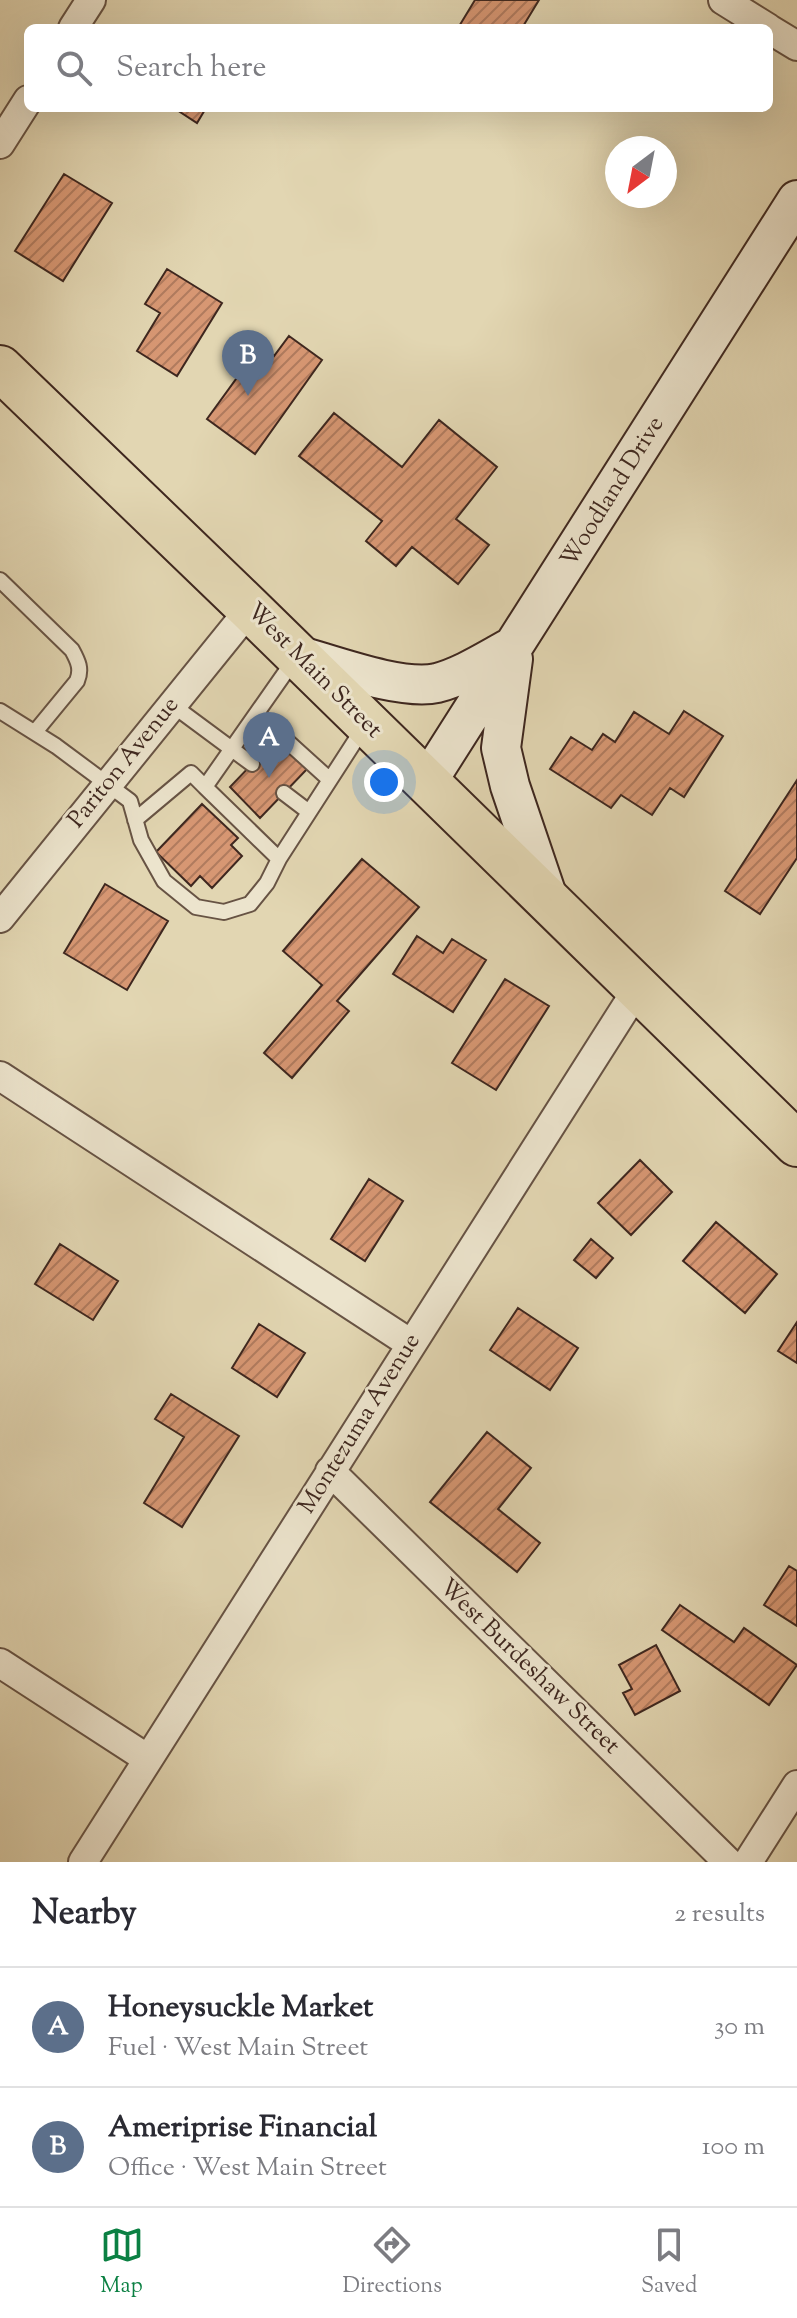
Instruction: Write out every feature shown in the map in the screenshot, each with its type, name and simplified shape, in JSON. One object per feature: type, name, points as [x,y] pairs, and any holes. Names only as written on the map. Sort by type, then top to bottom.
[{"type":"main road","name":"Woodland Drive","points":[[427,782],[797,200]]},
{"type":"main road","name":"West Main Street","points":[[0,368],[797,1144]]},
{"type":"main road","points":[[297,655],[404,684],[435,683],[467,672],[516,645]]},
{"type":"main road","points":[[516,645],[501,748],[510,786],[550,904]]},
{"type":"street","points":[[76,24],[91,0]]},
{"type":"street","points":[[723,0],[762,24]]},
{"type":"street","points":[[773,31],[797,46]]},
{"type":"street","points":[[0,144],[24,106]]},
{"type":"street","name":"Pariton Avenue","points":[[0,918],[250,609]]},
{"type":"street","name":"Montezuma Avenue","points":[[83,1862],[638,988]]},
{"type":"street","points":[[0,1076],[411,1344]]},
{"type":"street","name":"West Burdeshaw Street","points":[[330,1471],[728,1862]]},
{"type":"street","points":[[0,1663],[148,1759]]},
{"type":"street","points":[[748,1862],[797,1785]]},
{"type":"lane","points":[[0,580],[72,650],[79,663],[81,674],[77,681],[35,732]]},
{"type":"lane","points":[[205,787],[297,655]]},
{"type":"lane","points":[[171,704],[252,764]]},
{"type":"lane","points":[[0,711],[35,732],[130,801],[141,840],[164,881],[196,907],[224,912],[250,904],[267,883],[279,859],[366,724]]},
{"type":"lane","points":[[257,714],[330,780]]},
{"type":"lane","points":[[135,820],[191,773],[279,859]]},
{"type":"lane","points":[[284,793],[309,812]]},
{"type":"building","points":[[475,0],[539,0],[524,24],[460,24]]},
{"type":"building","points":[[180,112],[204,112],[197,123]]},
{"type":"building","points":[[64,174],[112,203],[63,281],[15,251]]},
{"type":"building","points":[[167,269],[222,303],[177,376],[137,351],[160,313],[145,304]]},
{"type":"building","points":[[289,336],[322,360],[255,454],[207,419],[260,346],[274,356]]},
{"type":"building","points":[[334,413],[402,467],[439,420],[497,467],[456,519],[489,545],[458,584],[412,547],[396,566],[366,541],[382,521],[299,456]]},
{"type":"building","points":[[684,711],[723,736],[684,797],[670,788],[652,815],[621,795],[611,808],[550,769],[571,737],[592,750],[603,734],[615,742],[634,712],[669,734]]},
{"type":"building","points":[[277,738],[308,768],[260,818],[230,787]]},
{"type":"building","points":[[797,780],[797,858],[760,914],[725,891]]},
{"type":"building","points":[[202,804],[238,838],[231,845],[242,856],[212,888],[200,876],[191,886],[156,852]]},
{"type":"building","points":[[362,859],[419,907],[337,1001],[349,1011],[292,1078],[264,1053],[322,985],[283,951]]},
{"type":"building","points":[[105,884],[168,921],[127,990],[64,953]]},
{"type":"building","points":[[417,936],[443,953],[452,939],[486,960],[453,1012],[393,974]]},
{"type":"building","points":[[505,979],[549,1006],[496,1090],[452,1063]]},
{"type":"building","points":[[640,1160],[672,1192],[631,1235],[598,1203]]},
{"type":"building","points":[[369,1179],[403,1201],[365,1261],[331,1239]]},
{"type":"building","points":[[716,1222],[777,1274],[745,1313],[683,1261]]},
{"type":"building","points":[[591,1239],[613,1258],[596,1278],[574,1260]]},
{"type":"building","points":[[60,1244],[118,1281],[93,1320],[35,1284]]},
{"type":"building","points":[[518,1308],[578,1348],[550,1390],[490,1350]]},
{"type":"building","points":[[797,1322],[797,1363],[778,1351]]},
{"type":"building","points":[[259,1324],[305,1353],[277,1397],[232,1368]]},
{"type":"building","points":[[171,1394],[239,1436],[182,1527],[144,1503],[184,1437],[155,1419]]},
{"type":"building","points":[[487,1432],[531,1468],[498,1509],[540,1543],[517,1572],[430,1502]]},
{"type":"building","points":[[789,1566],[797,1571],[797,1626],[764,1605]]},
{"type":"building","points":[[680,1605],[734,1642],[744,1628],[797,1665],[769,1705],[662,1630]]},
{"type":"building","points":[[656,1645],[680,1691],[635,1715],[623,1693],[632,1689],[619,1665]]},
{"type":"place","name":"Ameriprise Financial","points":[[248,396]]},
{"type":"place","name":"Honeysuckle Market","points":[[269,778]]}]
